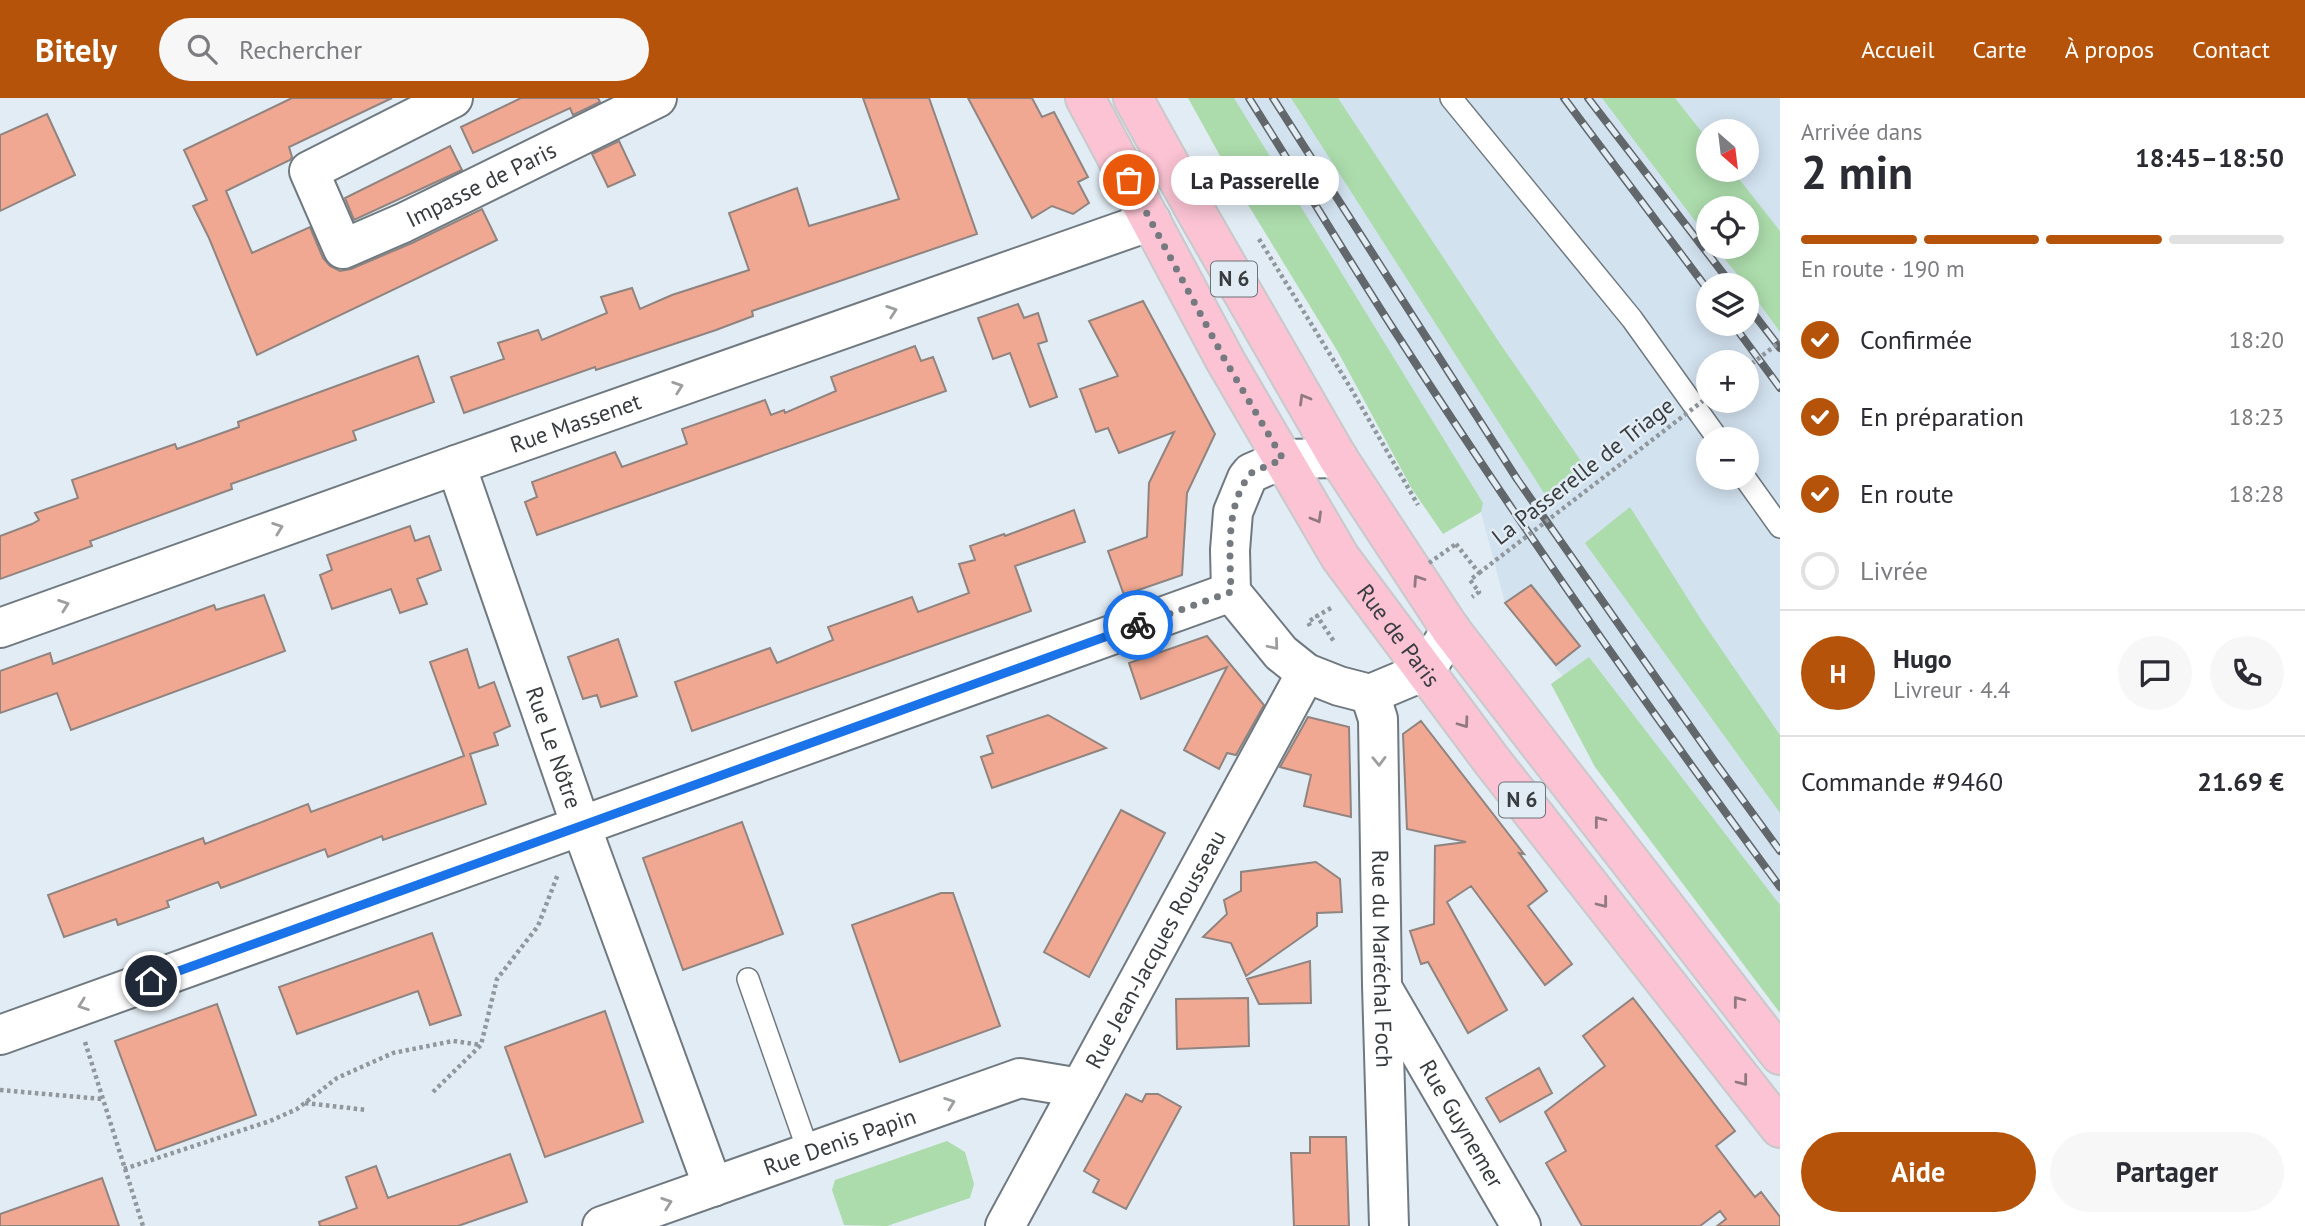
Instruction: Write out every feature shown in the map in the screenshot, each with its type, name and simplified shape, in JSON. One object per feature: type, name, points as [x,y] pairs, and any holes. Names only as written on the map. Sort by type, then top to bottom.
[{"type":"main road","name":"Rue de Paris","points":[[1085,98],[1225,360],[1339,557],[1492,761],[1780,1128]]},
{"type":"main road","name":"Rue de Paris","points":[[1133,98],[1338,458],[1465,619],[1780,1055]]},
{"type":"street","name":"Impasse de Paris","points":[[453,98],[309,171],[344,249],[452,200],[657,98]]},
{"type":"street","name":"Rue Massenet","points":[[0,628],[1151,221]]},
{"type":"street","points":[[1338,458],[1283,459],[1251,473],[1233,512],[1231,592],[1281,653],[1306,673],[1370,694],[1424,671],[1465,619]]},
{"type":"street","name":"Rue Le Nôtre","points":[[456,465],[570,831],[712,1187]]},
{"type":"street","points":[[0,1035],[1231,592]]},
{"type":"street","name":"Rue Jean-Jacques Rousseau","points":[[1005,1226],[1306,673]]},
{"type":"street","name":"Rue du Maréchal Foch","points":[[1370,694],[1378,719],[1389,1226]]},
{"type":"street","name":"Rue Guynemer","points":[[1382,985],[1521,1226]]},
{"type":"street","name":"Rue Denis Papin","points":[[602,1226],[1020,1078],[1080,1088]]},
{"type":"lane","points":[[1451,98],[1632,319],[1709,427]]},
{"type":"lane","points":[[1754,490],[1780,527]]},
{"type":"lane","points":[[748,979],[809,1153]]},
{"type":"path","points":[[1257,236],[1343,375],[1423,514]]},
{"type":"path","points":[[1759,358],[1780,342]]},
{"type":"path","name":"La Passerelle de Triage","points":[[1470,580],[1696,406]]},
{"type":"path","name":"La Passerelle de Triage","points":[[1429,563],[1456,544],[1479,573]]},
{"type":"path","points":[[1440,547],[1446,557]]},
{"type":"path","points":[[1464,589],[1465,619]]},
{"type":"path","points":[[1312,629],[1308,622],[1341,602]]},
{"type":"path","points":[[1317,616],[1330,636]]},
{"type":"path","points":[[433,1092],[481,1045],[497,979],[538,926],[559,873],[570,831]]},
{"type":"path","points":[[74,1008],[143,1226]]},
{"type":"path","points":[[124,1169],[270,1121],[297,1109],[337,1078],[393,1053],[453,1041],[481,1045]]},
{"type":"path","points":[[0,1090],[102,1099]]},
{"type":"path","points":[[305,1102],[367,1110]]},
{"type":"shaded area","points":[[1224,98],[1780,98],[1780,953],[1505,603],[1481,512]]},
{"type":"green space","points":[[1188,98],[1234,98],[1483,503],[1481,512],[1443,534],[1412,489],[1338,352],[1239,190]]},
{"type":"green space","points":[[1291,98],[1338,98],[1501,345],[1590,474],[1551,504]]},
{"type":"green space","points":[[1602,98],[1675,98],[1696,125],[1696,182],[1741,182],[1752,196],[1696,196],[1696,222]]},
{"type":"green space","points":[[1759,204],[1780,231],[1780,332],[1759,303],[1759,273],[1736,273],[1725,259],[1759,259]]},
{"type":"green space","points":[[1630,507],[1702,621],[1780,735],[1780,813],[1585,543]]},
{"type":"green space","points":[[1589,657],[1780,905],[1780,1013],[1595,767],[1551,684]]},
{"type":"green space","points":[[947,1141],[965,1152],[974,1184],[970,1198],[887,1226],[844,1225],[832,1190],[835,1180]]},
{"type":"building","points":[[292,98],[392,98],[289,147],[292,157],[290,160],[226,191],[252,253],[310,227],[323,258],[330,266],[340,271],[351,269],[482,209],[497,240],[257,355],[193,206],[207,200],[184,150]]},
{"type":"building","points":[[521,98],[598,98],[600,102],[573,115],[570,108],[473,153],[461,127]]},
{"type":"building","points":[[863,98],[929,98],[977,234],[752,311],[753,316],[716,330],[596,370],[595,367],[464,413],[451,377],[504,359],[498,343],[538,330],[542,340],[607,313],[601,297],[632,288],[640,309],[672,295],[749,270],[729,213],[797,188],[809,226],[899,199]]},
{"type":"building","points":[[968,98],[1032,98],[1042,117],[1054,112],[1088,177],[1078,182],[1089,203],[1073,214],[1052,206],[1032,218]]},
{"type":"building","points":[[47,114],[75,175],[0,211],[0,135]]},
{"type":"building","points":[[619,141],[635,175],[608,187],[592,154]]},
{"type":"building","points":[[450,146],[462,170],[354,220],[345,198]]},
{"type":"building","points":[[1143,301],[1215,434],[1187,493],[1182,575],[1124,595],[1108,551],[1147,537],[1149,483],[1174,432],[1119,453],[1108,428],[1096,432],[1080,389],[1118,376],[1089,321]]},
{"type":"building","points":[[1018,304],[1024,318],[1038,313],[1047,341],[1038,344],[1057,397],[1030,407],[1010,353],[993,359],[978,318]]},
{"type":"building","points":[[915,346],[921,361],[933,357],[946,391],[537,535],[525,502],[537,497],[532,482],[615,452],[622,467],[687,444],[682,429],[765,400],[771,415],[784,410],[785,413],[836,391],[831,377]]},
{"type":"building","points":[[418,356],[434,402],[353,431],[356,440],[231,484],[232,489],[90,541],[92,546],[0,579],[0,536],[39,520],[35,513],[78,498],[72,480],[175,444],[177,449],[239,427],[238,422]]},
{"type":"building","points":[[1074,510],[1085,542],[1015,566],[1031,611],[692,731],[675,682],[770,648],[777,663],[833,640],[828,627],[912,597],[918,612],[969,593],[959,564],[975,560],[970,546]]},
{"type":"building","points":[[410,526],[415,541],[429,536],[441,570],[417,579],[427,604],[400,613],[391,589],[332,609],[320,575],[332,570],[327,555]]},
{"type":"building","points":[[1531,585],[1580,646],[1556,665],[1505,603]]},
{"type":"building","points":[[264,595],[285,651],[71,730],[57,693],[0,713],[0,671],[50,653],[53,664],[214,605],[216,610]]},
{"type":"building","points":[[1207,636],[1264,705],[1236,755],[1227,753],[1219,769],[1184,750],[1227,667],[1141,699],[1129,663]]},
{"type":"building","points":[[618,639],[637,696],[601,707],[597,695],[583,699],[568,657]]},
{"type":"building","points":[[467,649],[479,688],[494,682],[510,726],[494,733],[498,745],[470,754],[486,804],[383,840],[382,836],[328,857],[325,849],[221,888],[218,882],[167,901],[169,907],[118,925],[116,919],[64,937],[48,895],[203,838],[205,844],[308,804],[311,812],[464,756],[430,662]]},
{"type":"building","points":[[1048,715],[1106,748],[992,788],[981,757],[993,753],[987,736]]},
{"type":"building","points":[[1308,717],[1349,727],[1351,817],[1304,806],[1311,775],[1280,767]]},
{"type":"building","points":[[1421,721],[1524,854],[1519,853],[1547,891],[1528,906],[1572,964],[1545,985],[1471,886],[1447,902],[1507,1010],[1468,1033],[1428,962],[1421,964],[1410,931],[1434,924],[1435,846],[1466,842],[1407,829],[1403,734]]},
{"type":"building","points":[[1121,810],[1165,833],[1089,977],[1044,952]]},
{"type":"building","points":[[742,822],[783,934],[683,970],[643,858]]},
{"type":"building","points":[[1316,862],[1340,879],[1342,912],[1317,913],[1317,926],[1246,976],[1231,943],[1203,937],[1227,914],[1224,900],[1241,891],[1241,872]]},
{"type":"building","points":[[941,893],[953,893],[1000,1026],[900,1062],[852,925]]},
{"type":"building","points":[[432,933],[461,1015],[430,1025],[418,991],[297,1034],[279,987]]},
{"type":"building","points":[[1310,961],[1311,1003],[1259,1004],[1247,979]]},
{"type":"building","points":[[1248,998],[1249,1046],[1177,1049],[1176,999]]},
{"type":"building","points":[[1633,998],[1735,1131],[1716,1146],[1755,1197],[1761,1192],[1780,1217],[1780,1226],[1717,1226],[1726,1219],[1720,1211],[1700,1226],[1582,1226],[1546,1163],[1566,1151],[1545,1112],[1605,1066],[1583,1036]]},
{"type":"building","points":[[217,1004],[256,1115],[156,1151],[115,1041]]},
{"type":"building","points":[[605,1011],[643,1122],[545,1157],[505,1047]]},
{"type":"building","points":[[1539,1068],[1552,1093],[1500,1122],[1486,1098]]},
{"type":"building","points":[[1126,1094],[1142,1102],[1146,1094],[1158,1094],[1181,1107],[1126,1209],[1093,1192],[1099,1180],[1084,1171]]},
{"type":"building","points":[[1310,1137],[1346,1137],[1349,1226],[1294,1226],[1291,1153],[1310,1153]]},
{"type":"building","points":[[510,1154],[527,1202],[458,1226],[320,1226],[319,1222],[357,1208],[346,1177],[376,1166],[388,1198]]},
{"type":"building","points":[[102,1178],[119,1226],[0,1226],[0,1214]]},
{"type":"railway","points":[[1249,98],[1438,398],[1533,540],[1630,680],[1780,887]]},
{"type":"railway","points":[[1273,98],[1517,479],[1780,851]]},
{"type":"railway","points":[[1564,98],[1696,274]]},
{"type":"railway","points":[[1588,98],[1723,273]]},
{"type":"railway","points":[[1759,321],[1780,348]]},
{"type":"railway","points":[[1742,336],[1780,388]]},
{"type":"way so far","points":[[1129,180],[1225,360],[1283,459],[1251,473],[1233,512],[1231,592],[1138,625]]},
{"type":"place","name":"La Passerelle","points":[[1129,180]]},
{"type":"route","points":[[151,981],[1138,625]]}]
